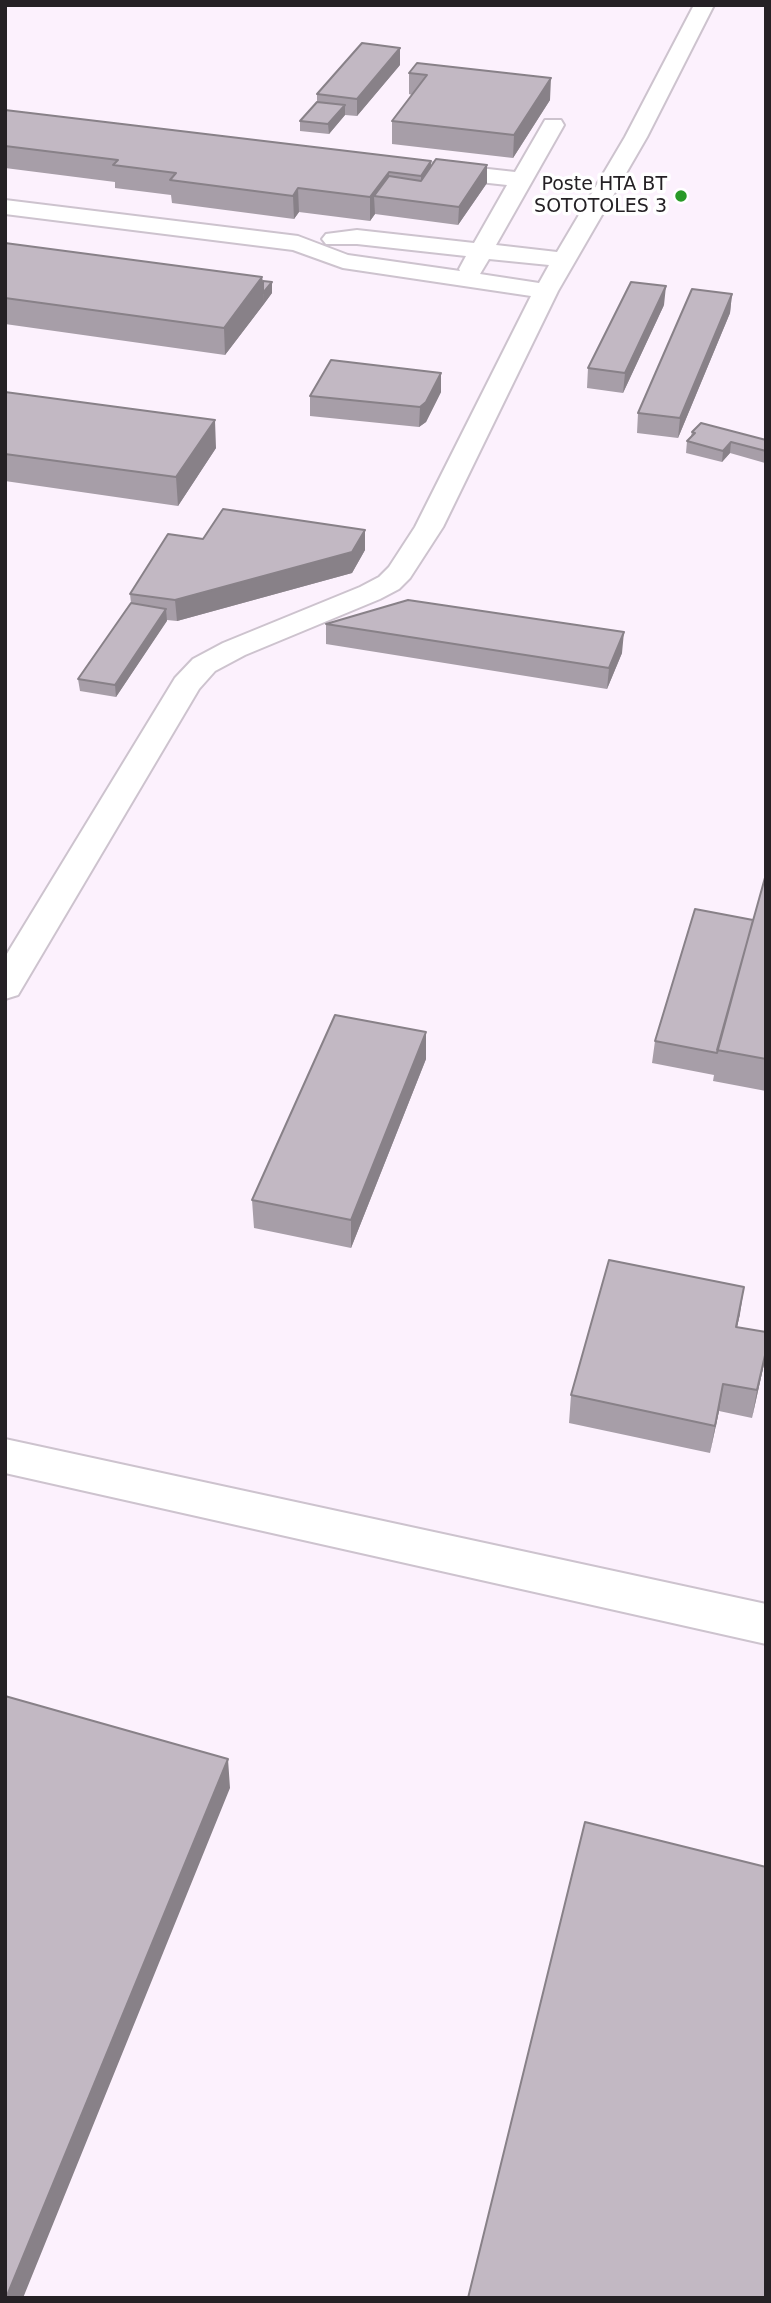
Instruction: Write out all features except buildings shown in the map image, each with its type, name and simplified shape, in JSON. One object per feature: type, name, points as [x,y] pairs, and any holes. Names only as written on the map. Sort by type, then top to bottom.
[{"type":"street","points":[[5,987],[186,685],[204,664],[370,593],[388,583],[400,572],[429,527],[546,291],[636,137],[704,5]]},
{"type":"street","points":[[465,278],[553,125]]},
{"type":"street","points":[[418,169],[522,180]]},
{"type":"street","points":[[5,207],[298,243],[357,237],[565,260]]},
{"type":"street","points":[[298,243],[343,261],[546,291]]},
{"type":"street","points":[[5,1455],[766,1624]]},
{"type":"place","name":"Poste HTA BT SOTOTOLES 3","points":[[681,196]]}]
